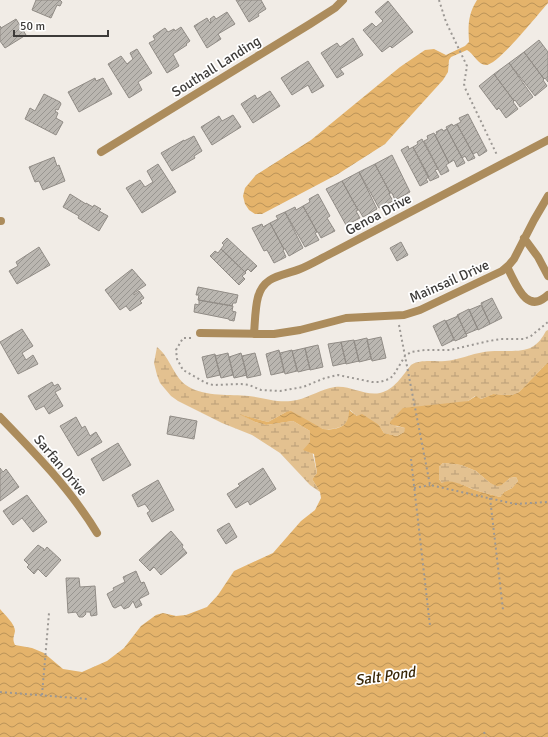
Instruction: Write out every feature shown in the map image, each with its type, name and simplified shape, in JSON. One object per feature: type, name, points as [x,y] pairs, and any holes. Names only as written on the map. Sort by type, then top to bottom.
[{"type":"street","name":"Southall Landing","points":[[101,152],[310,24],[335,8],[343,0]]},
{"type":"street","name":"Genoa Drive","points":[[254,334],[258,296],[266,283],[271,279],[278,275],[300,269],[312,263],[548,140]]},
{"type":"street","name":"Mainsail Drive","points":[[200,333],[254,334],[287,332],[346,318],[397,316],[420,310],[507,267],[514,259],[548,196]]},
{"type":"street","points":[[524,238],[548,276]]},
{"type":"street","points":[[507,267],[524,298],[534,302],[539,302],[548,295]]},
{"type":"street","name":"Sarfan Drive","points":[[0,417],[28,446],[80,508],[97,533]]},
{"type":"path","points":[[439,0],[446,22],[466,63],[467,69],[464,86],[501,164]]},
{"type":"path","points":[[397,316],[430,485]]},
{"type":"path","points":[[200,333],[200,338],[185,338],[177,347],[176,355],[183,370],[209,384],[245,384],[261,390],[269,391],[295,389],[338,375],[372,382],[380,382],[393,376],[405,356],[414,351],[450,350],[501,339],[524,339],[531,336],[548,322]]},
{"type":"path","points":[[411,459],[430,626]]},
{"type":"path","points":[[414,488],[430,485],[515,504],[548,502]]},
{"type":"path","points":[[490,498],[503,610]]},
{"type":"path","points":[[42,695],[49,612]]},
{"type":"path","points":[[0,692],[88,699]]},
{"type":"path","points":[[484,732],[486,737]]},
{"type":"green space","points":[[548,330],[548,362],[519,392],[512,395],[493,394],[481,399],[475,396],[468,401],[395,426],[406,428],[404,432],[397,436],[384,433],[379,425],[357,416],[350,410],[350,417],[344,425],[330,429],[323,429],[286,412],[268,422],[242,415],[255,422],[266,425],[293,421],[310,431],[310,442],[317,473],[312,479],[320,492],[310,485],[280,453],[252,435],[222,423],[171,396],[160,383],[154,363],[157,347],[166,357],[180,379],[189,387],[196,390],[210,394],[249,396],[279,401],[291,401],[302,399],[325,389],[335,387],[374,394],[380,393],[390,389],[411,365],[415,363],[423,361],[450,360],[490,351],[515,351],[527,349],[537,344]]},
{"type":"green space","points":[[443,463],[461,465],[476,471],[490,483],[502,485],[510,478],[516,477],[518,481],[512,488],[504,492],[500,497],[460,484],[442,483],[439,479],[439,467]]},
{"type":"water","points":[[477,0],[548,0],[548,3],[509,48],[492,63],[483,65],[467,50],[451,57],[449,60],[448,72],[443,80],[385,144],[338,174],[262,214],[255,214],[249,210],[245,204],[243,196],[245,188],[256,175],[311,140],[400,67],[425,50],[434,49],[446,55],[465,46],[469,42],[469,20]]},
{"type":"water","name":"Salt Pond","points":[[548,362],[548,737],[0,737],[0,609],[15,628],[13,640],[15,645],[32,648],[44,653],[63,669],[82,672],[107,661],[124,648],[141,626],[156,615],[163,613],[176,616],[186,615],[207,607],[218,595],[234,571],[273,553],[301,521],[315,510],[321,498],[320,492],[312,479],[317,473],[314,454],[303,450],[310,442],[310,431],[293,421],[266,425],[255,422],[239,414],[268,422],[286,412],[291,411],[323,429],[334,429],[345,424],[349,415],[349,410],[357,416],[362,414],[379,425],[384,433],[397,436],[404,432],[405,428],[390,424],[390,422],[403,408],[468,401],[476,396],[481,399],[493,394],[512,395],[519,392]],"holes":[[[443,463],[461,465],[476,471],[490,483],[497,486],[502,485],[510,478],[516,477],[518,481],[512,488],[504,492],[500,497],[451,482],[442,483],[439,479],[439,467]]]},
{"type":"building","points":[[36,0],[60,0],[62,2],[60,6],[57,5],[51,18],[32,10]]},
{"type":"building","points":[[236,0],[261,0],[266,9],[258,14],[259,16],[249,22]]},
{"type":"building","points":[[388,1],[413,32],[392,48],[390,46],[382,52],[363,30],[372,23],[376,27],[383,21],[375,12]]},
{"type":"building","points":[[227,12],[235,24],[218,34],[221,39],[207,48],[194,26],[207,18],[210,23],[210,19],[214,16],[216,19]]},
{"type":"building","points":[[16,19],[26,35],[5,48],[0,41],[0,26],[1,28]]},
{"type":"building","points":[[181,27],[190,41],[186,44],[187,45],[173,54],[179,66],[167,73],[149,43],[155,40],[153,36],[165,28],[168,32],[174,29],[175,31]]},
{"type":"building","points":[[353,38],[363,55],[340,69],[344,74],[337,78],[321,53],[337,43],[340,47]]},
{"type":"building","points":[[539,40],[548,52],[548,82],[545,78],[544,79],[524,52]]},
{"type":"building","points":[[137,49],[152,73],[138,82],[142,90],[129,98],[108,64],[121,56],[127,64],[133,59],[130,53]]},
{"type":"building","points":[[524,52],[544,79],[543,80],[547,86],[535,96],[509,63]]},
{"type":"building","points":[[308,61],[324,86],[312,93],[308,85],[292,95],[281,78]]},
{"type":"building","points":[[509,63],[533,97],[520,107],[494,74]]},
{"type":"building","points":[[494,74],[514,101],[513,102],[518,109],[506,118],[499,108],[497,110],[479,86]]},
{"type":"building","points":[[95,78],[96,81],[103,78],[112,94],[79,112],[68,92]]},
{"type":"building","points":[[270,91],[280,106],[253,123],[241,104],[255,95],[257,99]]},
{"type":"building","points":[[44,94],[60,102],[61,104],[58,110],[56,109],[55,111],[58,113],[56,118],[63,122],[56,135],[25,119],[30,108],[35,111]]},
{"type":"building","points":[[468,114],[487,151],[479,156],[477,152],[473,154],[457,124],[461,122],[459,118]]},
{"type":"building","points":[[233,115],[241,127],[212,145],[201,127],[219,116],[222,121]]},
{"type":"building","points":[[452,124],[453,126],[457,124],[475,158],[468,161],[465,156],[462,158],[446,127]]},
{"type":"building","points":[[442,129],[443,131],[447,129],[465,163],[457,167],[454,160],[449,163],[435,135],[437,134],[436,132]]},
{"type":"building","points":[[434,133],[449,163],[446,165],[449,171],[441,175],[424,141],[428,139],[427,136]]},
{"type":"building","points":[[194,136],[202,151],[194,156],[195,158],[172,171],[161,153]]},
{"type":"building","points":[[422,139],[438,169],[435,170],[439,177],[430,181],[413,147]]},
{"type":"building","points":[[408,146],[409,149],[413,147],[429,177],[426,179],[428,182],[420,186],[401,150]]},
{"type":"building","points":[[392,155],[410,192],[395,200],[375,164]]},
{"type":"building","points":[[54,157],[57,166],[59,165],[65,181],[43,190],[39,181],[35,182],[29,167]]},
{"type":"building","points":[[158,164],[176,192],[142,213],[126,188],[140,180],[145,187],[153,182],[147,171]]},
{"type":"building","points":[[375,164],[393,201],[379,208],[359,172]]},
{"type":"building","points":[[359,172],[377,209],[363,217],[342,181]]},
{"type":"building","points":[[342,181],[358,210],[356,211],[360,218],[346,225],[326,189]]},
{"type":"building","points":[[70,194],[86,204],[93,207],[94,205],[101,209],[99,211],[108,216],[99,231],[78,218],[79,216],[63,207]]},
{"type":"building","points":[[318,194],[330,216],[327,218],[335,231],[321,238],[303,206],[310,202],[309,199]]},
{"type":"building","points":[[303,206],[317,232],[315,233],[319,240],[305,247],[285,212],[295,207],[296,210]]},
{"type":"building","points":[[285,212],[303,248],[289,256],[270,223],[278,219],[276,216]]},
{"type":"building","points":[[270,223],[284,249],[283,250],[286,257],[274,263],[267,250],[264,251],[252,228],[262,224],[263,227]]},
{"type":"building","points":[[227,238],[257,266],[251,272],[248,269],[245,272],[221,249],[224,245],[222,243]]},
{"type":"building","points":[[401,242],[408,255],[397,261],[390,248]]},
{"type":"building","points":[[39,247],[50,265],[17,284],[9,271],[18,266],[16,262]]},
{"type":"building","points":[[221,249],[246,273],[242,276],[245,279],[239,285],[210,256],[215,251],[218,253]]},
{"type":"building","points":[[132,269],[146,285],[134,293],[134,295],[139,291],[144,298],[140,301],[142,303],[130,311],[126,306],[120,310],[105,290]]},
{"type":"building","points":[[198,287],[238,295],[236,303],[233,303],[232,306],[198,300],[199,295],[196,295]]},
{"type":"building","points":[[492,298],[502,318],[490,324],[481,303]]},
{"type":"building","points":[[199,300],[233,306],[232,311],[236,312],[234,321],[194,312],[195,304],[199,305]]},
{"type":"building","points":[[481,305],[490,324],[478,330],[469,310]]},
{"type":"building","points":[[469,309],[478,329],[466,334],[457,315]]},
{"type":"building","points":[[458,316],[467,336],[455,341],[446,321]]},
{"type":"building","points":[[445,320],[454,340],[442,346],[433,326]]},
{"type":"building","points":[[22,329],[33,346],[22,353],[26,360],[33,355],[38,364],[18,374],[0,342]]},
{"type":"building","points":[[381,337],[386,358],[372,361],[367,340]]},
{"type":"building","points":[[367,338],[371,359],[359,362],[354,341]]},
{"type":"building","points":[[354,340],[359,361],[346,364],[341,342]]},
{"type":"building","points":[[341,342],[346,363],[333,366],[328,344]]},
{"type":"building","points":[[318,345],[323,367],[310,370],[305,348]]},
{"type":"building","points":[[305,348],[310,369],[298,372],[292,351]]},
{"type":"building","points":[[279,350],[284,372],[271,375],[266,354]]},
{"type":"building","points":[[292,350],[297,371],[285,374],[280,353]]},
{"type":"building","points":[[228,353],[233,375],[221,378],[215,356]]},
{"type":"building","points":[[241,353],[247,375],[234,378],[229,357]]},
{"type":"building","points":[[255,353],[261,375],[247,378],[242,356]]},
{"type":"building","points":[[215,354],[220,375],[207,378],[202,357]]},
{"type":"building","points":[[52,382],[54,386],[58,384],[61,389],[55,392],[63,406],[49,414],[44,406],[36,410],[28,396]]},
{"type":"building","points":[[170,416],[197,421],[194,439],[167,434]]},
{"type":"building","points":[[76,417],[82,428],[85,426],[90,436],[96,432],[102,442],[78,456],[60,426]]},
{"type":"building","points":[[118,443],[131,465],[103,481],[91,459]]},
{"type":"building","points":[[0,468],[3,472],[6,469],[19,487],[0,501]]},
{"type":"building","points":[[263,468],[276,489],[250,505],[248,501],[236,508],[227,494],[240,486],[238,484]]},
{"type":"building","points":[[158,480],[174,510],[152,522],[147,513],[150,511],[145,504],[138,507],[132,495]]},
{"type":"building","points":[[27,495],[47,522],[33,532],[22,518],[13,525],[3,511]]},
{"type":"building","points":[[229,523],[237,537],[226,544],[217,530]]},
{"type":"building","points":[[171,531],[183,545],[182,547],[187,553],[161,575],[154,567],[150,571],[139,560]]},
{"type":"building","points":[[38,545],[44,549],[44,551],[47,547],[61,560],[46,577],[38,569],[34,574],[27,567],[29,565],[24,560]]},
{"type":"building","points":[[136,571],[141,583],[144,582],[149,594],[139,599],[142,605],[136,608],[133,601],[129,607],[124,609],[121,605],[115,608],[113,607],[107,594],[114,590],[113,588],[125,582],[123,577]]},
{"type":"building","points":[[66,578],[79,578],[80,587],[95,586],[97,615],[91,616],[90,612],[85,612],[86,614],[83,617],[79,617],[76,612],[68,613]]}]
